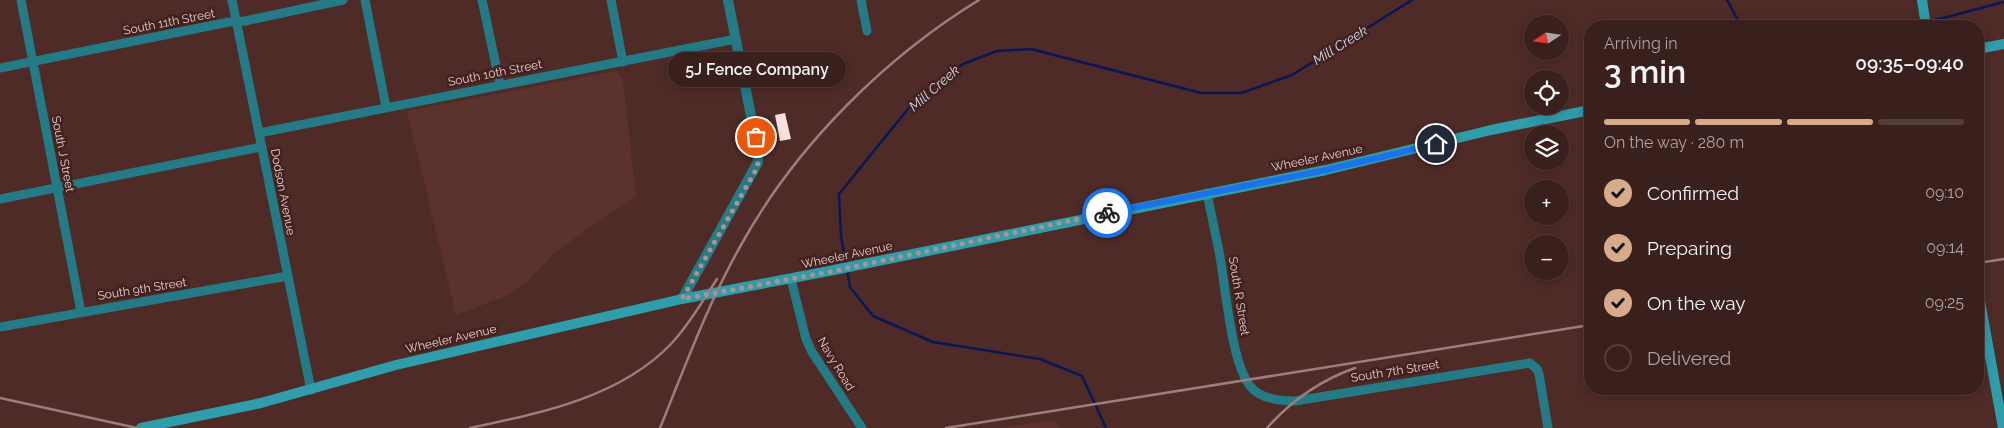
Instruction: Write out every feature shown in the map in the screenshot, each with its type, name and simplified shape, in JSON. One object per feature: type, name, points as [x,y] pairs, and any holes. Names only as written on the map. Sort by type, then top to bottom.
[{"type":"main road","points":[[1922,3],[1925,20]]},
{"type":"main road","points":[[1984,48],[2004,44]]},
{"type":"main road","name":"Wheeler Avenue","points":[[141,428],[261,403],[396,365],[682,299],[829,272],[1326,170],[1508,126],[1584,111]]},
{"type":"main road","points":[[1984,323],[2003,428]]},
{"type":"street","name":"South J Street","points":[[21,0],[80,312]]},
{"type":"street","name":"Dodson Avenue","points":[[232,0],[311,390]]},
{"type":"street","name":"South 11th Street","points":[[0,68],[343,0]]},
{"type":"street","points":[[365,0],[386,107]]},
{"type":"street","points":[[482,0],[500,84]]},
{"type":"street","points":[[611,0],[623,62]]},
{"type":"street","points":[[682,299],[758,162],[758,151],[728,0]]},
{"type":"street","points":[[861,0],[867,31]]},
{"type":"street","name":"South 10th Street","points":[[259,133],[736,39]]},
{"type":"street","points":[[0,199],[261,147]]},
{"type":"street","name":"South R Street","points":[[1207,193],[1237,356],[1246,380],[1251,388],[1261,395]]},
{"type":"street","name":"South 9th Street","points":[[0,327],[288,276]]},
{"type":"street","name":"Navy Road","points":[[791,279],[806,339],[812,352],[824,374],[862,428]]},
{"type":"street","name":"South 7th Street","points":[[1261,395],[1275,400],[1296,401],[1523,363],[1534,365],[1539,374],[1548,428]]},
{"type":"shaded area","points":[[616,71],[623,79],[636,196],[556,251],[528,281],[506,296],[456,315],[407,111]]},
{"type":"shaded area","points":[[1053,420],[1063,428],[999,428]]},
{"type":"building","points":[[785,113],[791,139],[780,141],[775,115]]},
{"type":"waterway","name":"Mill Creek","points":[[846,264],[841,236],[839,194],[912,104],[963,64],[997,51],[1031,49],[1201,93],[1241,93],[1292,75],[1412,0]]},
{"type":"waterway","name":"Mill Creek","points":[[1727,0],[1738,20]]},
{"type":"waterway","name":"Mill Creek","points":[[1936,20],[2004,2]]},
{"type":"waterway","name":"Mill Creek","points":[[847,270],[850,287],[873,316],[933,342],[1040,359],[1082,376],[1106,428]]},
{"type":"railway","points":[[660,428],[699,332],[732,261],[767,203],[791,169],[818,136],[878,75],[944,23],[979,0]]},
{"type":"railway","points":[[1984,262],[2004,259]]},
{"type":"railway","points":[[470,428],[524,416],[577,401],[628,378],[650,362],[678,337],[717,279]]},
{"type":"railway","points":[[946,428],[1584,326]]},
{"type":"railway","points":[[1267,428],[1307,392],[1355,368]]},
{"type":"railway","points":[[0,398],[137,428]]},
{"type":"way so far","points":[[756,137],[759,156],[757,168],[682,299],[829,272],[1107,213]]},
{"type":"place","name":"5J Fence Company","points":[[756,137]]},
{"type":"route","points":[[1107,213],[1326,170],[1436,144]]}]
